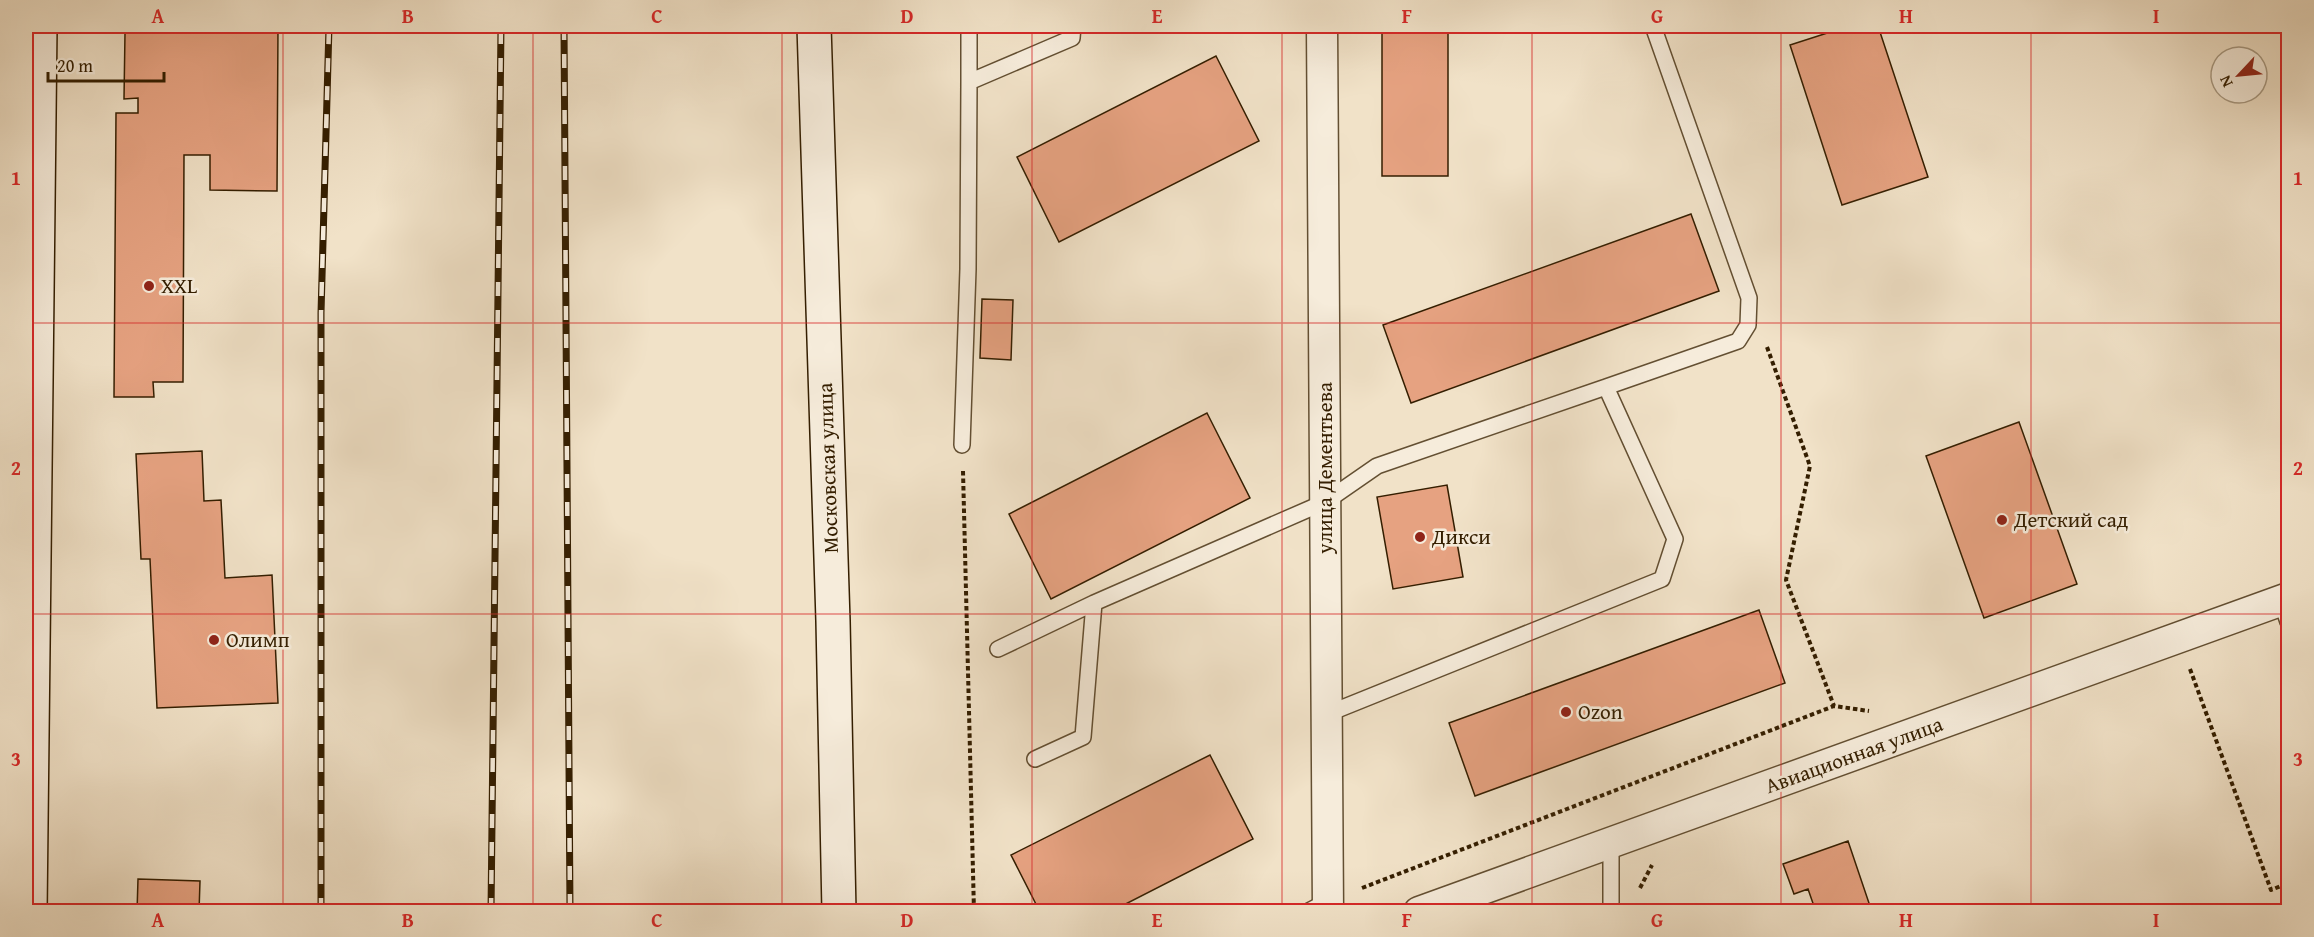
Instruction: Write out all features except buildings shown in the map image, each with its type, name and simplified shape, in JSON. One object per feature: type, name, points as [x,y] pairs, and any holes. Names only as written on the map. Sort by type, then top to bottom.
[{"type":"main road","points":[[30,912],[40,26]]},
{"type":"main road","name":"Московская улица","points":[[814,26],[839,912]]},
{"type":"street","name":"улица Дементьева","points":[[1321,908],[1327,714],[1322,26]]},
{"type":"street","name":"Авиационная улица","points":[[1419,912],[1459,904],[1611,842],[2286,607]]},
{"type":"lane","points":[[962,445],[968,270],[969,26]]},
{"type":"lane","points":[[969,82],[1072,38],[1073,26]]},
{"type":"lane","points":[[998,649],[1094,603],[1325,502],[1377,466],[1738,341],[1748,325],[1749,298],[1653,26]]},
{"type":"lane","points":[[1327,714],[1662,579],[1675,539],[1606,387]]},
{"type":"lane","points":[[1035,759],[1083,736],[1094,603]]},
{"type":"lane","points":[[1611,842],[1611,912]]},
{"type":"path","points":[[1749,298],[1810,466],[1786,580],[1834,706]]},
{"type":"path","points":[[962,445],[974,912]]},
{"type":"path","points":[[2189,667],[2271,890],[2289,883]]},
{"type":"railway","points":[[321,912],[321,313],[329,26]]},
{"type":"railway","points":[[491,912],[501,26]]},
{"type":"railway","points":[[564,26],[570,912]]},
{"type":"place","name":"XXL","points":[[149,286]]},
{"type":"place","name":"Детский сад","points":[[2002,520]]},
{"type":"place","name":"Дикси","points":[[1420,537]]},
{"type":"place","name":"Олимп","points":[[214,640]]},
{"type":"place","name":"Ozon","points":[[1566,712]]}]
